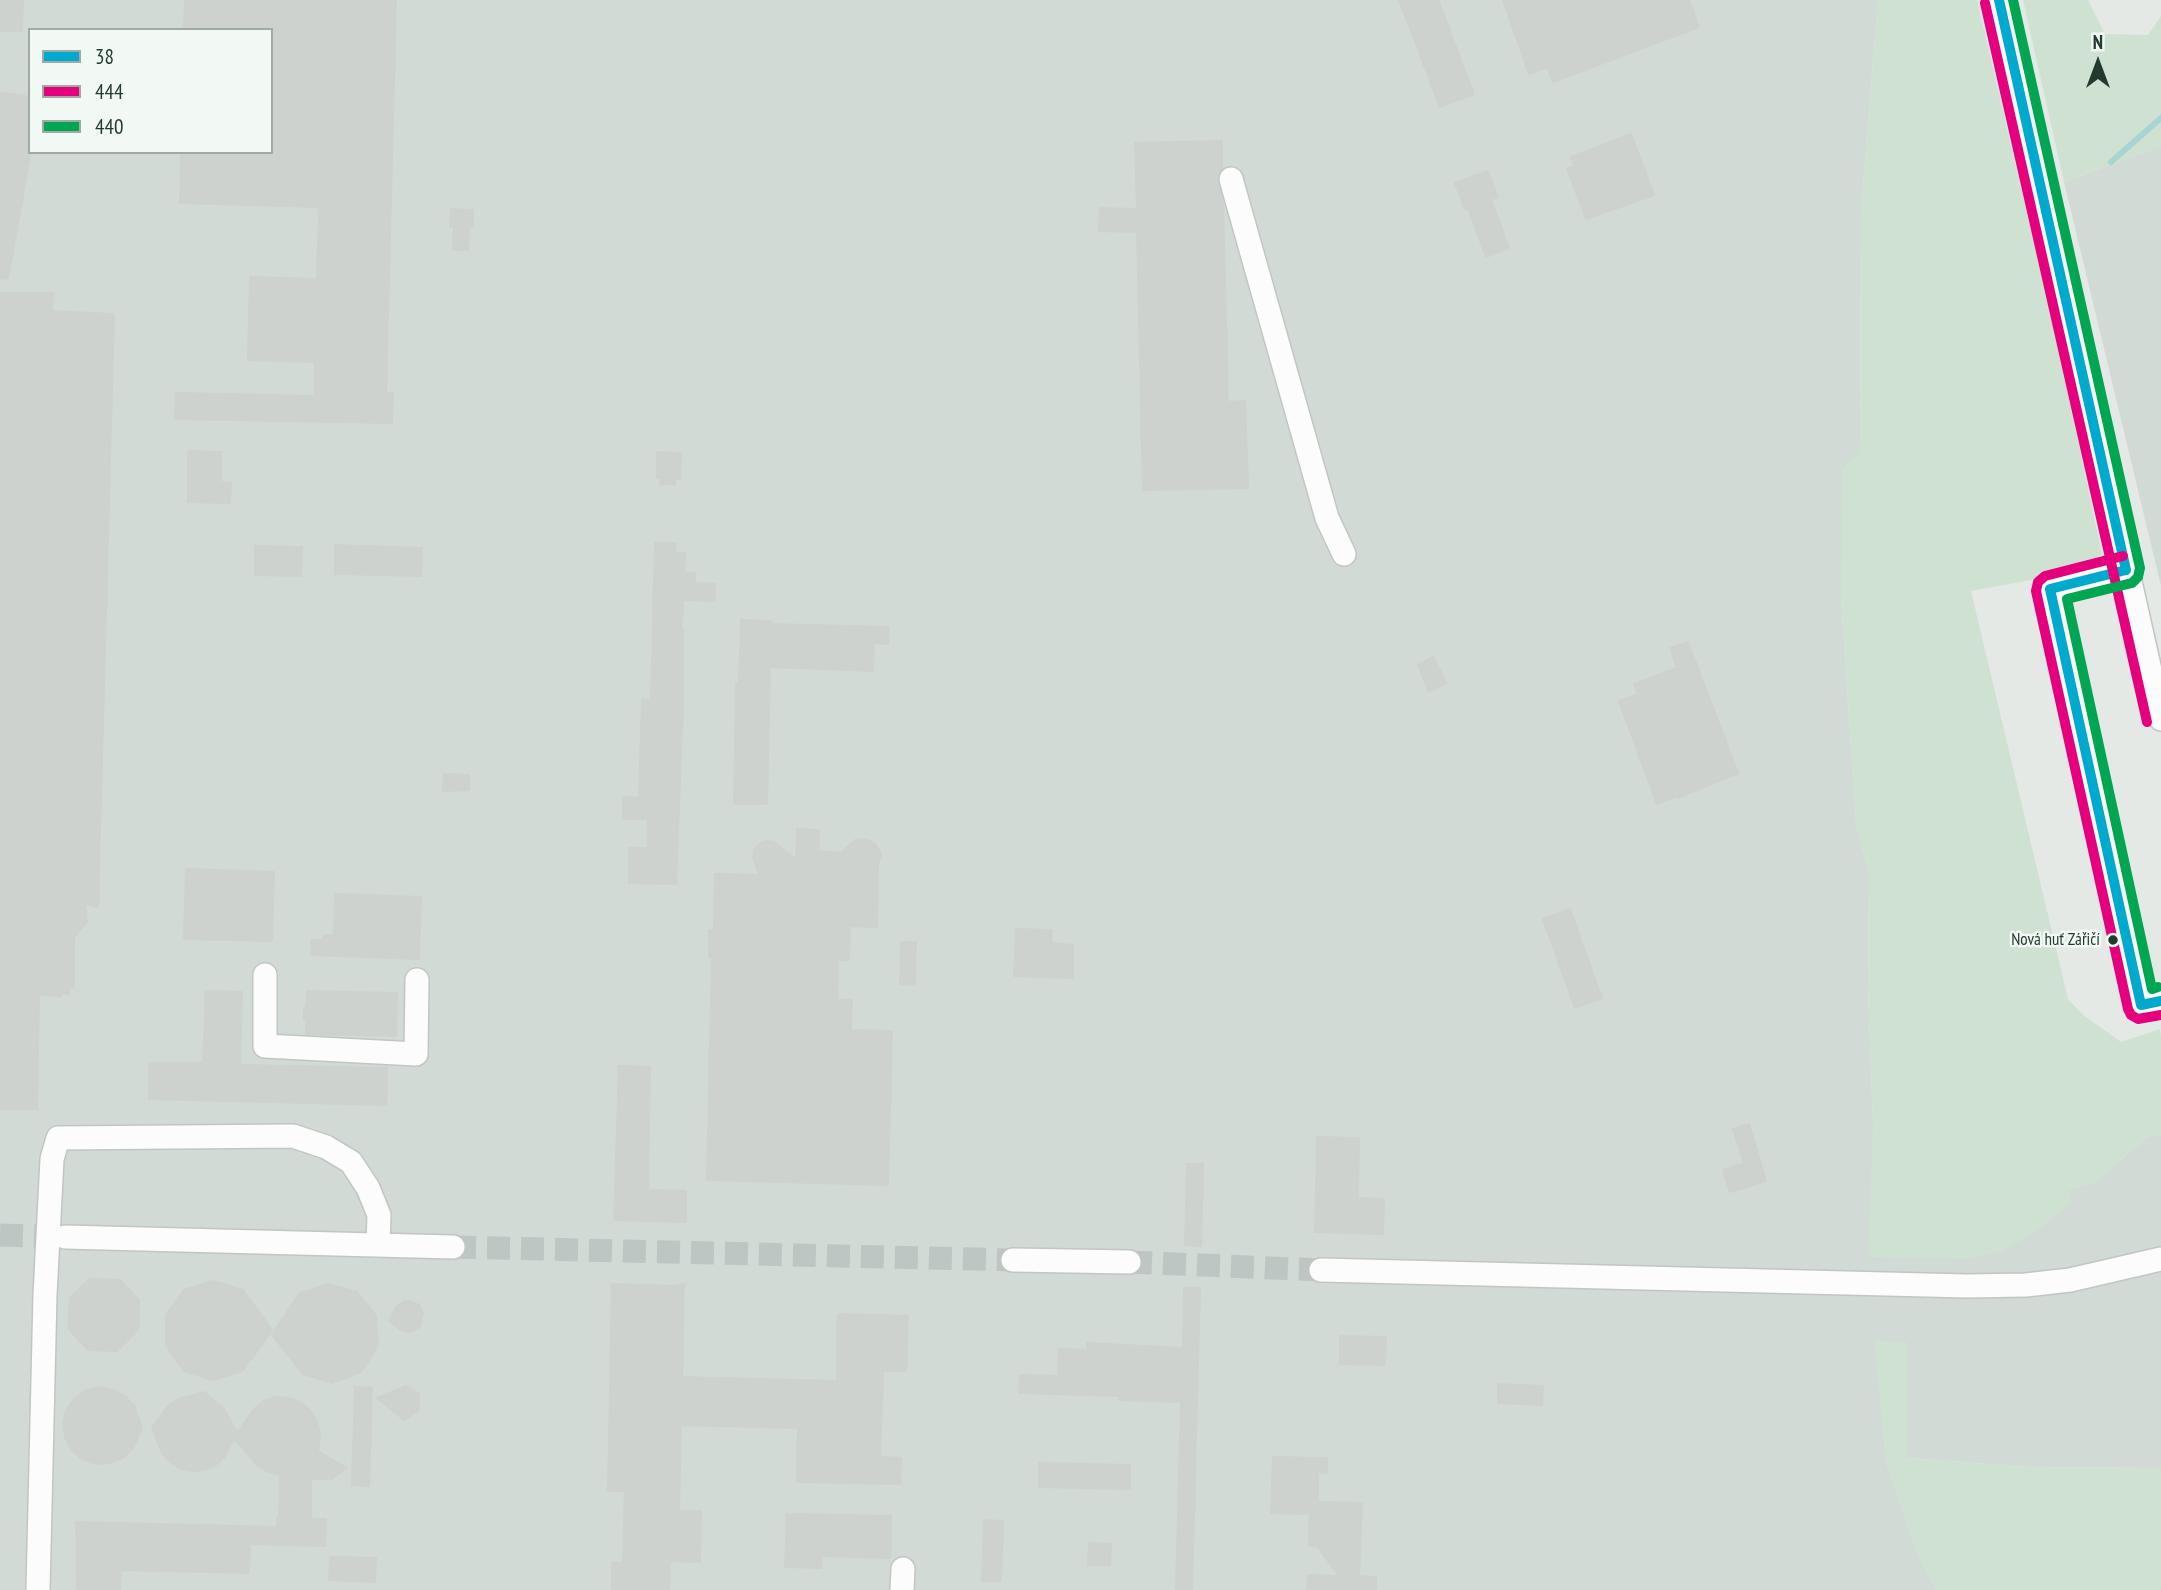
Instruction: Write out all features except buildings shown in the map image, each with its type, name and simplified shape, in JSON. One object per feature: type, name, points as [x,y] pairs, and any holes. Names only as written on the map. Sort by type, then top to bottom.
[{"type":"street","points":[[1999,0],[2161,719]]},
{"type":"street","points":[[1231,179],[1327,518],[1344,554]]},
{"type":"street","points":[[2126,570],[2050,589],[2141,1005],[2161,1001]]},
{"type":"street","points":[[265,975],[265,1046],[416,1054],[417,980]]},
{"type":"street","points":[[38,1590],[45,1295],[52,1159],[58,1138],[293,1136],[326,1147],[351,1162],[368,1188],[379,1215],[378,1245]]},
{"type":"street","points":[[65,1237],[453,1247]]},
{"type":"street","points":[[1321,1270],[1967,1286],[2026,1285],[2070,1280],[2161,1259]]},
{"type":"street","points":[[1013,1260],[1129,1262]]},
{"type":"shaded area","points":[[0,0],[1878,0],[1861,210],[1860,453],[1841,597],[1856,823],[1869,874],[1868,989],[1873,1122],[2069,1189],[2094,1183],[2147,1137],[2161,1134],[2161,1468],[2029,1467],[1907,1458],[1907,1343],[1875,1341],[1886,1462],[1918,1555],[1936,1590],[0,1590]]},
{"type":"shaded area","points":[[2161,146],[2161,586],[2064,182]]},
{"type":"green space","points":[[1878,0],[1977,0],[2052,320],[2102,554],[2080,571],[1971,591],[2068,999],[2083,1015],[2121,1042],[2160,1029],[2161,1036],[2161,1134],[2147,1137],[2094,1183],[2069,1189],[2072,1202],[2038,1230],[2002,1251],[1970,1259],[1868,1257],[1873,1122],[1868,989],[1869,874],[1856,823],[1841,597],[1842,468],[1860,453],[1861,210]]},
{"type":"green space","points":[[2023,0],[2088,0],[2105,34],[2148,35],[2161,16],[2161,146],[2064,182]]},
{"type":"green space","points":[[1874,1341],[1907,1342],[1907,1458],[2029,1467],[2161,1468],[2161,1590],[1936,1590],[1918,1555],[1886,1462]]},
{"type":"waterway","points":[[2111,162],[2161,118]]},
{"type":"tunnel","points":[[0,1235],[65,1237]]},
{"type":"tunnel","points":[[453,1247],[1013,1260]]},
{"type":"tunnel","points":[[1129,1262],[1321,1270]]},
{"type":"transit line","name":"38","points":[[1999,0],[2126,570]]},
{"type":"transit line","name":"440","points":[[2013,0],[2140,568],[2138,577],[2132,583],[2067,599],[2152,989],[2158,987]]},
{"type":"transit line","name":"444","points":[[1985,3],[2147,722]]},
{"type":"transit line","name":"444","points":[[2123,556],[2045,576],[2038,582],[2036,591],[2128,1009],[2131,1015],[2138,1019],[2161,1015]]},
{"type":"transit line","name":"38","points":[[2126,570],[2050,589],[2141,1005],[2161,1001]]},
{"type":"place","name":"Nová huť Zářičí","points":[[2113,940]]}]
